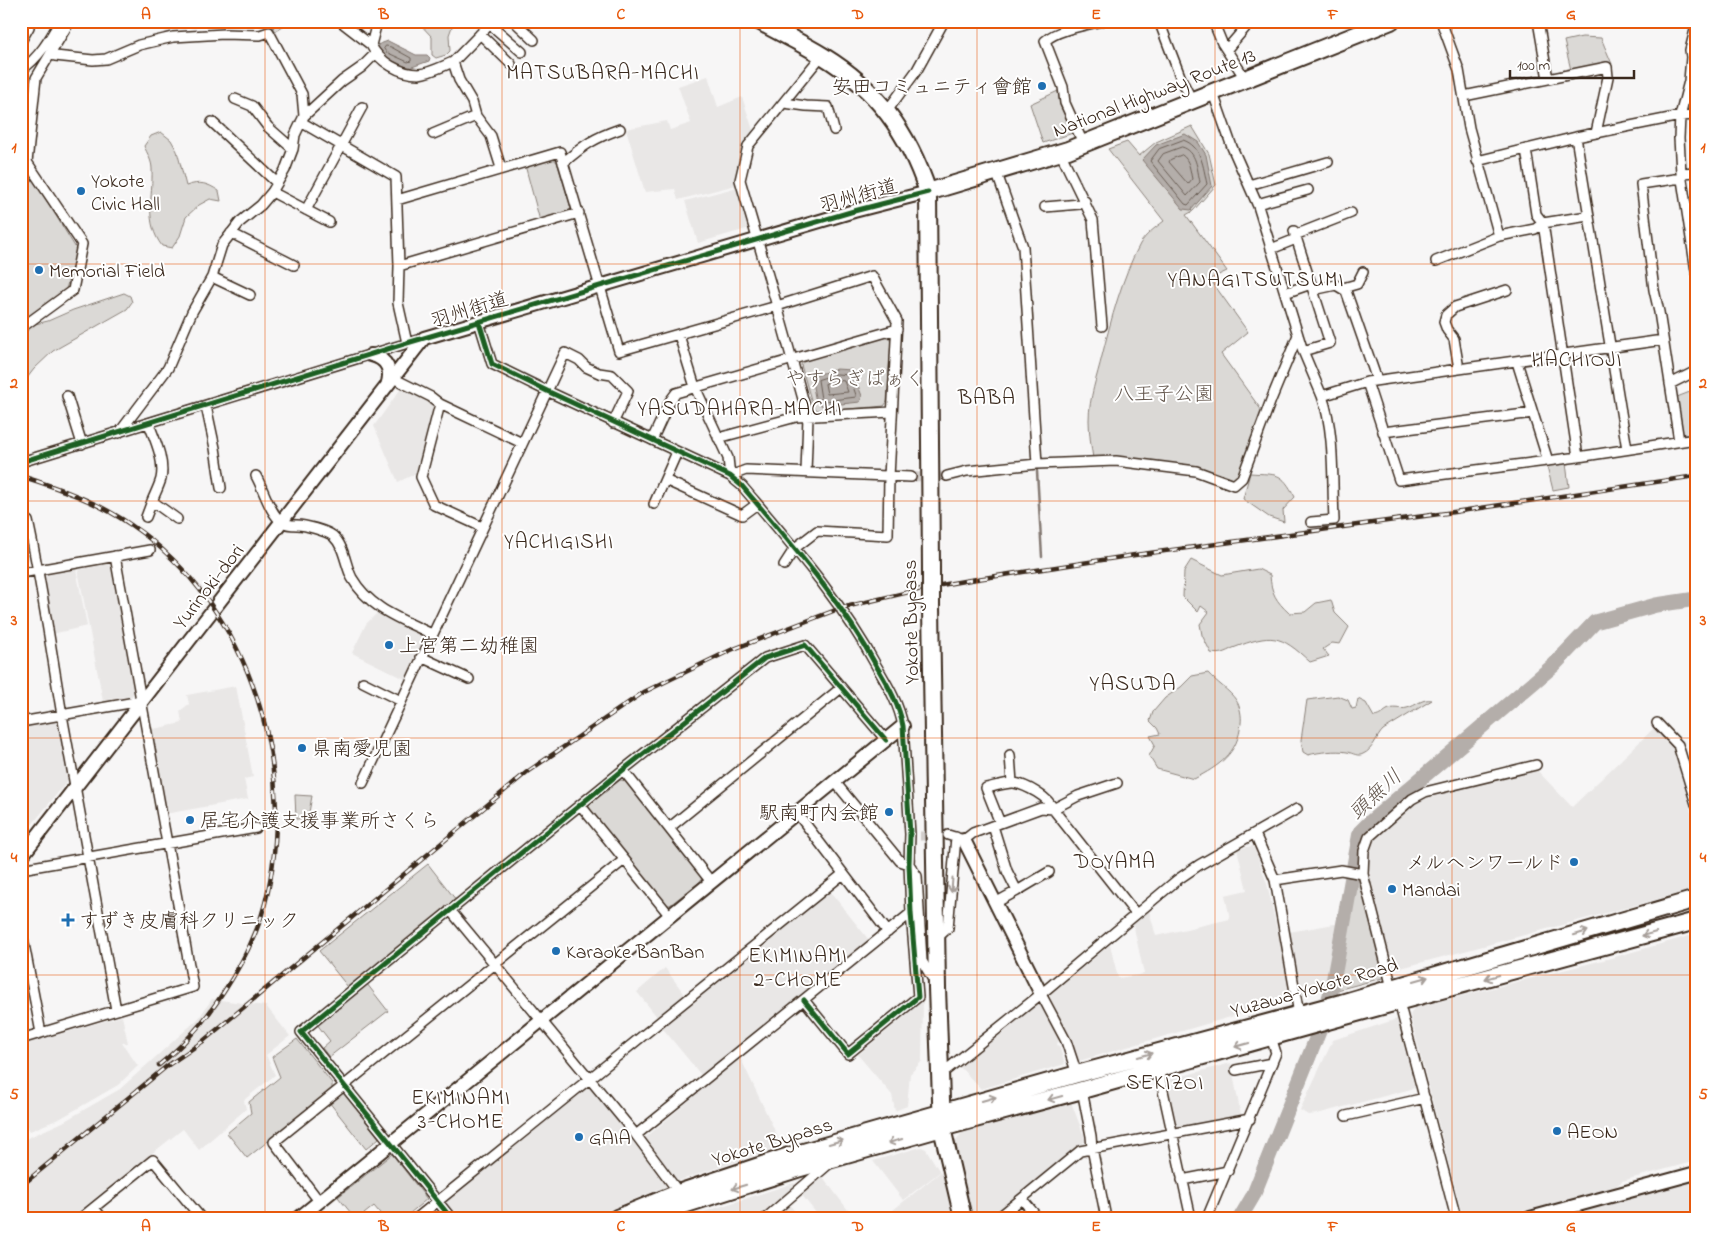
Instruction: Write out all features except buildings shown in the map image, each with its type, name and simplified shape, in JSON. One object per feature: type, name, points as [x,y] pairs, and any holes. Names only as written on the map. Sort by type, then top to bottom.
[{"type":"highway","name":"Yokote Bypass","points":[[759,21],[822,55],[852,76],[888,111],[920,168],[928,192],[931,607],[937,988],[942,1120]]},
{"type":"highway","name":"National Highway Route 13","points":[[928,192],[1060,152],[1246,80],[1391,21]]},
{"type":"highway","name":"Yuzawa-Yokote Road","points":[[1396,995],[1696,900]]},
{"type":"highway","name":"Yuzawa-Yokote Road","points":[[942,1120],[1077,1074],[1696,921]]},
{"type":"highway","name":"Yuzawa-Yokote Road","points":[[942,1120],[1082,1090],[1272,1037],[1306,1017]]},
{"type":"highway","name":"Yokote Bypass","points":[[651,1218],[680,1206],[836,1158],[942,1120]]},
{"type":"highway","name":"Yokote Bypass","points":[[617,1218],[678,1193],[789,1156],[942,1120]]},
{"type":"highway","points":[[942,1120],[963,1218]]},
{"type":"street","points":[[21,70],[43,53],[60,21]]},
{"type":"street","points":[[21,328],[73,290],[82,244],[27,162],[36,78],[70,21]]},
{"type":"street","points":[[340,21],[371,45],[375,54],[383,61],[397,68],[420,74],[453,62],[491,23],[522,52]]},
{"type":"street","points":[[514,21],[534,40]]},
{"type":"street","points":[[888,111],[917,70],[944,21]]},
{"type":"street","points":[[1083,143],[1065,103],[1063,87],[1045,41],[1049,37],[1102,21]]},
{"type":"street","points":[[1159,21],[1180,76],[1192,101]]},
{"type":"street","points":[[1213,21],[1222,43],[1246,80]]},
{"type":"street","points":[[1227,49],[1251,21]]},
{"type":"street","points":[[1442,21],[1459,70],[1469,128],[1499,236]]},
{"type":"street","points":[[1538,21],[1548,79]]},
{"type":"street","points":[[371,45],[375,23]]},
{"type":"street","points":[[1696,26],[1690,50],[1694,57],[1680,116],[1679,138],[1681,175],[1692,226],[1696,271]]},
{"type":"street","points":[[21,40],[29,27]]},
{"type":"street","points":[[55,56],[93,60],[106,59],[139,45],[173,37],[224,34],[260,36],[269,32],[302,94],[303,119]]},
{"type":"street","points":[[480,34],[511,64]]},
{"type":"street","points":[[119,433],[168,368],[192,312],[212,277],[222,245],[240,222],[261,205],[285,170],[293,149],[295,135],[303,119],[342,81],[362,67],[375,54]]},
{"type":"street","points":[[806,472],[808,417],[740,180],[748,146],[822,55]]},
{"type":"street","points":[[453,62],[459,80],[472,102],[476,116],[491,136],[501,168]]},
{"type":"street","points":[[1464,96],[1607,67],[1608,77],[1596,133]]},
{"type":"street","points":[[1213,93],[1232,147],[1257,204],[1303,351],[1326,406],[1334,520],[1311,522]]},
{"type":"street","points":[[235,99],[252,106],[268,127],[293,149]]},
{"type":"street","points":[[784,103],[828,107],[834,130]]},
{"type":"street","points":[[306,210],[362,107]]},
{"type":"street","points":[[432,134],[476,116]]},
{"type":"street","points":[[1477,160],[1576,137],[1680,116],[1696,116]]},
{"type":"street","points":[[303,119],[341,145],[396,177],[399,266],[398,303],[407,343]]},
{"type":"street","points":[[212,122],[274,188],[306,210],[329,222]]},
{"type":"street","points":[[563,163],[584,145],[601,135],[620,128]]},
{"type":"street","points":[[1576,137],[1626,449]]},
{"type":"street","points":[[1526,149],[1536,214],[1543,223],[1578,457]]},
{"type":"street","points":[[397,200],[560,152],[619,351],[777,306],[872,276],[897,321],[888,535],[817,531],[795,548],[784,565]]},
{"type":"street","points":[[1060,152],[1093,220],[1102,326]]},
{"type":"street","points":[[1249,185],[1328,162]]},
{"type":"street","points":[[996,171],[1023,247],[1037,464]]},
{"type":"street","points":[[1679,441],[1654,290],[1641,184],[1696,172]]},
{"type":"street","points":[[1257,204],[1308,190]]},
{"type":"street","name":"羽州街道","points":[[21,462],[407,343],[928,192]]},
{"type":"street","points":[[1045,207],[1080,204],[1085,201]]},
{"type":"street","points":[[399,266],[579,213]]},
{"type":"street","points":[[1271,249],[1295,235],[1352,213]]},
{"type":"street","points":[[1436,261],[1499,236],[1535,229],[1543,223],[1588,216]]},
{"type":"street","points":[[231,233],[294,265]]},
{"type":"street","points":[[1295,235],[1330,343],[1303,351]]},
{"type":"street","points":[[1343,288],[1357,284],[1363,272]]},
{"type":"street","points":[[212,277],[250,295]]},
{"type":"street","points":[[1284,293],[1312,287],[1336,285],[1343,288],[1346,291],[1377,380]]},
{"type":"street","points":[[1459,369],[1454,339],[1444,322],[1446,315],[1455,308],[1506,290]]},
{"type":"street","points":[[479,322],[492,364],[730,476],[742,486],[834,597],[865,643],[896,701],[901,713],[903,726],[910,834],[909,864],[918,997],[848,1054],[804,1000]]},
{"type":"street","points":[[652,440],[670,400],[676,393],[897,329]]},
{"type":"street","points":[[679,334],[695,387],[728,458],[730,476]]},
{"type":"street","points":[[948,476],[967,470],[1116,460],[1196,471],[1234,485],[1242,478],[1298,335]]},
{"type":"street","name":"Yurinoki-dori","points":[[21,857],[424,338]]},
{"type":"street","points":[[1322,396],[1377,380],[1517,362],[1663,340]]},
{"type":"street","points":[[363,783],[565,353],[579,360],[586,367],[599,373],[612,375],[628,391],[614,423]]},
{"type":"street","points":[[372,354],[382,359],[388,367],[390,382],[431,396],[440,404],[522,443]]},
{"type":"street","points":[[1517,362],[1548,461]]},
{"type":"street","points":[[1670,384],[1696,371]]},
{"type":"street","points":[[1367,382],[1399,480],[1578,457],[1696,439]]},
{"type":"street","points":[[67,396],[82,444]]},
{"type":"street","points":[[440,404],[421,477],[434,505],[482,527]]},
{"type":"street","points":[[206,406],[221,488]]},
{"type":"street","points":[[718,438],[796,417],[892,412]]},
{"type":"street","points":[[1383,432],[1533,412]]},
{"type":"street","points":[[146,517],[161,478],[162,469],[157,446],[149,424]]},
{"type":"street","points":[[654,504],[677,452]]},
{"type":"street","points":[[730,476],[746,470],[911,477]]},
{"type":"street","points":[[256,476],[274,512],[282,522],[329,533],[334,537],[346,560],[351,576],[372,602],[381,610],[432,634]]},
{"type":"street","points":[[665,480],[742,515],[757,504]]},
{"type":"street","points":[[152,501],[177,519]]},
{"type":"street","points":[[28,521],[39,570],[62,715],[90,858],[116,1010]]},
{"type":"street","points":[[21,573],[150,550]]},
{"type":"street","points":[[21,1039],[193,987],[114,556]]},
{"type":"street","points":[[452,1218],[300,1032],[581,806],[623,770],[765,658],[805,646],[886,740]]},
{"type":"street","points":[[421,657],[469,679]]},
{"type":"street","points":[[363,682],[401,701]]},
{"type":"street","points":[[669,828],[841,688]]},
{"type":"street","points":[[21,722],[141,702]]},
{"type":"street","points":[[1657,723],[1678,745],[1696,804]]},
{"type":"street","points":[[299,1218],[903,726]]},
{"type":"street","points":[[1010,755],[1012,783]]},
{"type":"street","points":[[1456,1218],[1425,1098],[1360,873],[1369,837],[1412,799],[1425,792],[1536,765]]},
{"type":"street","points":[[623,770],[712,882]]},
{"type":"street","points":[[835,782],[900,861],[909,864],[917,876],[922,961],[937,988]]},
{"type":"street","points":[[1016,891],[1007,871],[986,788],[1012,783],[1030,788],[1051,804],[1136,914]]},
{"type":"street","points":[[956,837],[973,833],[1041,808],[1053,809],[1078,796],[1117,783]]},
{"type":"street","points":[[581,806],[670,916]]},
{"type":"street","points":[[940,1075],[1041,994],[1177,880],[1199,865],[1297,809]]},
{"type":"street","points":[[797,813],[888,932]]},
{"type":"street","points":[[21,870],[256,828]]},
{"type":"street","points":[[910,834],[920,836]]},
{"type":"street","points":[[1255,834],[1275,880],[1306,1017]]},
{"type":"street","points":[[936,938],[948,928],[956,837]]},
{"type":"street","points":[[956,837],[995,902],[1066,1041],[1077,1074]]},
{"type":"street","points":[[319,1201],[274,1142],[624,860]]},
{"type":"street","points":[[1275,880],[1341,870],[1360,873]]},
{"type":"street","points":[[995,902],[1049,872]]},
{"type":"street","points":[[417,1218],[843,874]]},
{"type":"street","points":[[450,910],[636,1135],[678,1193]]},
{"type":"street","points":[[636,1135],[912,913]]},
{"type":"street","points":[[21,928],[41,1033]]},
{"type":"street","points":[[1207,1218],[1276,1053],[1272,1037]]},
{"type":"street","points":[[1236,1070],[1272,1063]]},
{"type":"street","points":[[1158,1068],[1190,1218]]},
{"type":"street","points":[[1082,1090],[1106,1218]]},
{"type":"street","points":[[1346,1116],[1425,1098]]},
{"type":"street","points":[[998,1218],[1080,1151],[1250,1119]]},
{"type":"street","points":[[766,1218],[836,1158]]},
{"type":"street","points":[[81,1218],[153,1160],[201,1218]]},
{"type":"street","points":[[1182,1180],[1228,1171]]},
{"type":"street","points":[[1530,1218],[1696,1173]]},
{"type":"street","points":[[1022,1199],[1038,1218]]},
{"type":"street","points":[[94,1208],[102,1218]]},
{"type":"shaded area","points":[[708,76],[718,107],[742,97],[753,130],[742,146],[736,185],[678,200],[675,189],[645,192],[626,129],[667,121],[670,130],[691,123],[678,86]]},
{"type":"shaded area","points":[[738,187],[750,228],[698,243],[685,201]]},
{"type":"shaded area","points":[[402,387],[424,396],[436,407],[417,473],[398,482],[374,426]]},
{"type":"shaded area","points":[[106,564],[111,566],[134,692],[132,696],[103,701],[78,570]]},
{"type":"shaded area","points":[[76,569],[87,626],[52,634],[42,576]]},
{"type":"shaded area","name":"上宮第二幼稚園","points":[[378,612],[426,636],[405,679],[352,653],[366,624]]},
{"type":"shaded area","points":[[236,686],[253,777],[244,779],[248,799],[165,814],[149,730],[182,723],[180,711],[189,704],[187,695]]},
{"type":"shaded area","points":[[59,720],[70,778],[21,838],[21,727]]},
{"type":"shaded area","points":[[1654,728],[1673,747],[1696,827],[1696,889],[1397,969],[1390,957],[1366,859],[1370,845],[1391,822],[1419,798],[1535,768],[1572,807]]},
{"type":"shaded area","points":[[1252,846],[1255,849],[1267,884],[1278,934],[1340,923],[1327,989],[1079,1061],[1049,995],[1110,945],[1118,978],[1144,974],[1133,923],[1149,910],[1156,936],[1230,919],[1225,895],[1247,890],[1237,849]]},
{"type":"shaded area","points":[[828,889],[869,940],[701,1075],[660,1025],[662,1023],[637,992],[665,968],[689,1000]]},
{"type":"shaded area","points":[[1696,934],[1696,1161],[1622,1181],[1615,1187],[1498,1218],[1463,1218],[1410,1015],[1414,1008],[1611,958]]},
{"type":"shaded area","points":[[212,999],[266,1006],[290,1036],[266,1055],[275,1075],[244,1100],[246,1109],[199,1150],[183,1129],[70,1218],[21,1218],[21,1141],[63,1122],[120,1089],[198,1019]]},
{"type":"shaded area","points":[[1039,1000],[1059,1038],[1057,1045],[1065,1064],[981,1089],[958,1065]]},
{"type":"shaded area","points":[[923,1001],[922,1061],[910,1074],[907,1106],[895,1111],[892,1095],[858,1055]]},
{"type":"shaded area","points":[[122,1016],[128,1043],[122,1043],[138,1066],[118,1085],[61,1118],[30,1131],[21,1118],[21,1045]]},
{"type":"shaded area","points":[[1397,1019],[1415,1088],[1317,1114],[1308,1115],[1300,1110],[1333,1040]]},
{"type":"shaded area","points":[[740,1057],[782,1146],[678,1181],[591,1218],[423,1218],[587,1084],[637,1145]]},
{"type":"shaded area","points":[[1231,1063],[1241,1116],[1174,1129],[1164,1081]]},
{"type":"shaded area","points":[[1071,1102],[1086,1141],[988,1218],[971,1218],[955,1143],[962,1132]]},
{"type":"shaded area","points":[[921,1147],[926,1149],[940,1172],[903,1200],[873,1161]]},
{"type":"shaded area","points":[[942,1171],[953,1218],[883,1218]]},
{"type":"shaded area","points":[[823,1177],[854,1218],[820,1218],[801,1194]]},
{"type":"shaded area","points":[[1696,1181],[1696,1218],[1555,1218]]},
{"type":"shaded area","points":[[794,1183],[796,1187],[760,1218],[685,1218]]},
{"type":"shaded area","points":[[789,1204],[800,1218],[772,1218]]},
{"type":"green space","points":[[271,21],[291,21],[275,31]]},
{"type":"green space","points":[[417,21],[454,21],[449,35],[450,51],[446,55],[436,58],[432,55],[432,37]]},
{"type":"green space","points":[[1582,37],[1601,38],[1612,64],[1571,70],[1564,41]]},
{"type":"green space","points":[[1058,91],[1060,105],[1073,133],[1043,143],[1030,104]]},
{"type":"green space","name":"八王子公園","points":[[1192,126],[1209,154],[1216,185],[1193,211],[1186,215],[1227,271],[1210,279],[1248,332],[1221,354],[1262,411],[1241,475],[1234,481],[1200,469],[1134,458],[1093,458],[1090,439],[1089,412],[1092,396],[1122,284],[1140,244],[1148,234],[1164,221],[1108,149],[1127,142],[1139,156],[1156,142]]},
{"type":"green space","points":[[161,132],[171,140],[177,151],[186,186],[199,183],[211,186],[219,191],[221,201],[210,199],[199,205],[186,217],[180,236],[172,248],[162,246],[153,228],[151,218],[152,166],[144,146],[151,136]]},
{"type":"green space","points":[[552,158],[557,162],[571,208],[568,213],[540,221],[525,165]]},
{"type":"green space","points":[[21,167],[31,175],[77,250],[66,289],[21,322]]},
{"type":"green space","points":[[124,293],[130,296],[132,302],[127,309],[53,351],[34,369],[21,386],[21,334],[25,329]]},
{"type":"green space","name":"やすらぎぱぁく","points":[[886,337],[891,341],[887,402],[884,406],[819,412],[813,407],[801,365],[803,361]]},
{"type":"green space","points":[[1695,390],[1696,435],[1687,436],[1682,432],[1677,397]]},
{"type":"green space","points":[[1566,463],[1569,487],[1553,490],[1547,466]]},
{"type":"green space","points":[[1250,473],[1278,476],[1286,483],[1295,497],[1283,510],[1284,522],[1269,517],[1243,499]]},
{"type":"green space","points":[[1191,560],[1222,575],[1258,569],[1270,575],[1275,596],[1289,613],[1305,612],[1316,603],[1331,600],[1335,613],[1349,627],[1340,644],[1332,643],[1323,649],[1329,656],[1310,662],[1283,641],[1267,638],[1246,643],[1222,653],[1211,653],[1202,635],[1200,624],[1209,612],[1201,606],[1198,612],[1183,597],[1184,571]]},
{"type":"green space","points":[[1208,673],[1230,693],[1239,705],[1241,720],[1236,743],[1226,758],[1219,764],[1194,779],[1157,769],[1149,756],[1155,745],[1150,736],[1160,734],[1150,721],[1153,712],[1165,698],[1181,687],[1192,676]]},
{"type":"green space","points":[[1338,696],[1348,700],[1352,709],[1356,708],[1358,699],[1366,703],[1374,717],[1390,709],[1407,708],[1425,700],[1432,700],[1383,730],[1369,750],[1361,755],[1333,751],[1308,755],[1303,752],[1301,740],[1307,700]]},
{"type":"green space","points":[[620,780],[626,781],[702,875],[701,881],[670,905],[664,905],[588,812],[589,805]]},
{"type":"green space","points":[[295,795],[312,796],[308,818],[296,819]]},
{"type":"green space","points":[[428,864],[456,900],[348,987],[319,951]]},
{"type":"green space","points":[[1360,878],[1386,977],[1337,990],[1356,879]]},
{"type":"green space","points":[[367,984],[388,1011],[329,1057],[322,1048],[330,1041],[316,1023]]},
{"type":"green space","points":[[297,1039],[332,1083],[332,1090],[247,1158],[227,1133],[251,1113],[249,1102],[280,1077],[272,1057]]},
{"type":"green space","points":[[342,1091],[379,1138],[366,1149],[329,1102]]},
{"type":"green space","points":[[392,1154],[427,1199],[404,1218],[384,1218],[374,1206],[359,1218],[355,1218],[338,1197]]},
{"type":"water","points":[[388,41],[416,55],[427,55],[430,58],[429,61],[409,68],[382,56],[377,45]]},
{"type":"water","points":[[1185,134],[1198,142],[1206,155],[1212,186],[1191,210],[1183,209],[1142,160],[1156,145]]},
{"type":"water","points":[[836,369],[852,370],[862,396],[860,402],[823,406],[816,402],[812,382],[813,376]]},
{"type":"waterway","points":[[1037,471],[1042,557]]},
{"type":"waterway","name":"頭無川","points":[[1240,1218],[1253,1196],[1320,1029],[1332,988],[1360,832],[1554,665],[1595,622],[1656,605],[1696,599]]},
{"type":"tunnel","points":[[911,477],[947,476]]},
{"type":"tunnel","points":[[920,836],[937,836]]},
{"type":"railway","points":[[21,476],[64,491],[105,509],[131,525],[173,560],[208,601],[236,648],[257,698],[270,752],[276,807],[273,861],[257,929],[250,946],[222,995],[201,1024],[159,1065]]},
{"type":"railway","points":[[21,1186],[167,1066],[202,1042],[527,772],[644,692],[731,650],[841,608],[930,587],[1135,555],[1454,512],[1696,476]]},
{"type":"cycle path","points":[[21,462],[407,343],[854,211],[928,192]]},
{"type":"cycle path","points":[[479,322],[492,364],[730,476],[742,486],[797,551],[848,619],[893,695],[903,726],[910,834],[911,913],[918,997],[848,1054],[804,1000]]},
{"type":"cycle path","points":[[451,1218],[301,1032],[623,770],[765,658],[805,645],[886,740]]},
{"type":"place","name":"安田コミュニティ會館","points":[[1042,86]]},
{"type":"place","name":"Yokote Civic Hall","points":[[81,191]]},
{"type":"place","name":"Memorial Field","points":[[39,270]]},
{"type":"place","name":"上宮第二幼稚園","points":[[389,645]]},
{"type":"place","name":"県南愛児園","points":[[302,748]]},
{"type":"place","name":"駅南町内会館","points":[[889,812]]},
{"type":"place","name":"居宅介護支援事業所さくら","points":[[190,820]]},
{"type":"place","name":"メルヘンワールド","points":[[1574,862]]},
{"type":"place","name":"Mandai","points":[[1392,889]]},
{"type":"place","name":"すずき皮膚科クリニック","points":[[68,920]]},
{"type":"place","name":"Karaoke BanBan","points":[[556,951]]},
{"type":"place","name":"AEON","points":[[1557,1131]]},
{"type":"place","name":"GAIA","points":[[579,1137]]},
{"type":"district","name":"MATSUBARA-MACHI","points":[[603,72]]},
{"type":"district","name":"YANAGITSUTSUMI","points":[[1256,279]]},
{"type":"district","name":"HACHIOJI","points":[[1577,359]]},
{"type":"district","name":"BABA","points":[[987,397]]},
{"type":"district","name":"YASUDAHARA-MACHI","points":[[740,408]]},
{"type":"district","name":"YACHIGISHI","points":[[559,541]]},
{"type":"district","name":"YASUDA","points":[[1133,682]]},
{"type":"district","name":"DOYAMA","points":[[1115,861]]},
{"type":"district","name":"EKIMINAMI 2-CHOME","points":[[798,967]]},
{"type":"district","name":"SEKIZOI","points":[[1165,1082]]},
{"type":"district","name":"EKIMINAMI 3-CHOME","points":[[461,1109]]}]
